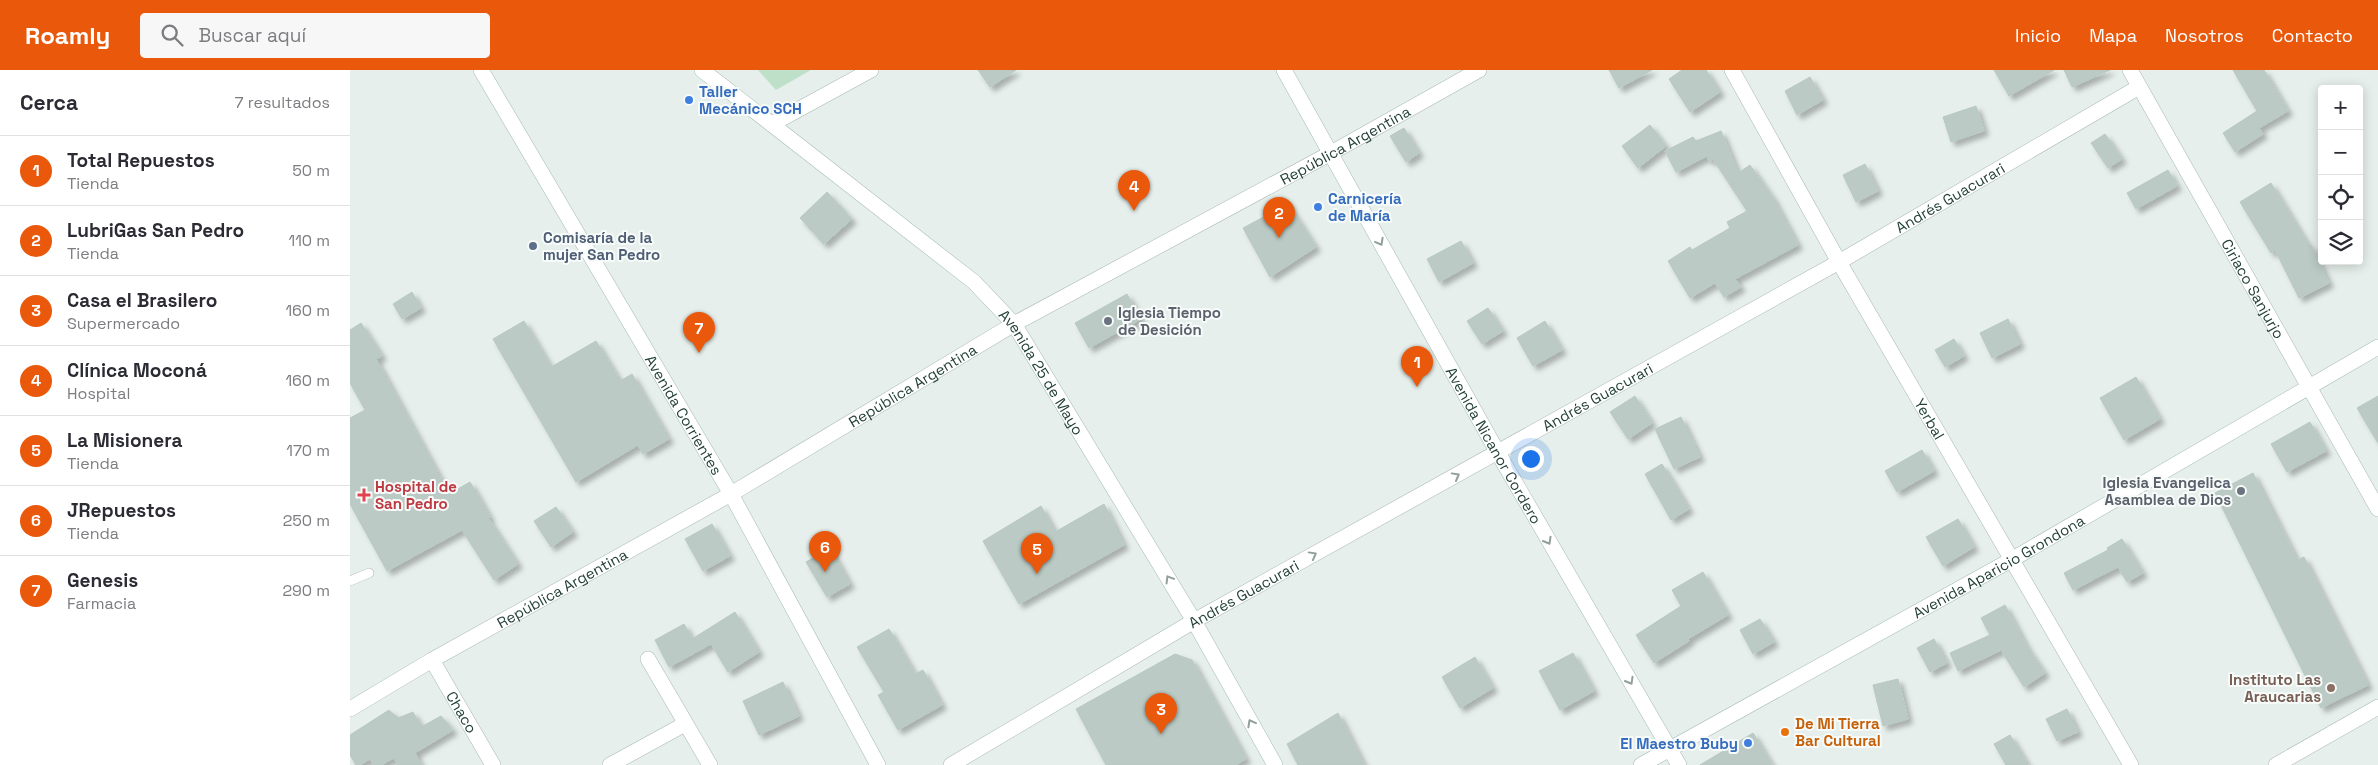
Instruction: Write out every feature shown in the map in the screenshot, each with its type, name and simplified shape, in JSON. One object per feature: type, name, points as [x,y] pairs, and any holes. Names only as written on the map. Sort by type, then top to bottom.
[{"type":"street","name":"Avenida Corrientes","points":[[481,70],[731,494],[878,765]]},
{"type":"street","name":"Avenida 25 de Mayo","points":[[702,70],[974,282],[1014,324],[1194,621],[1275,765]]},
{"type":"street","points":[[772,124],[871,70]]},
{"type":"street","name":"Avenida Nicanor Cordero","points":[[1284,70],[1498,453],[1679,765]]},
{"type":"street","name":"República Argentina","points":[[350,710],[432,660],[731,494],[1014,324],[1331,153],[1478,70]]},
{"type":"street","name":"Yerbal","points":[[1732,70],[1839,262],[2131,765]]},
{"type":"street","name":"Ciriaco Sanjurjo","points":[[2130,70],[2378,509]]},
{"type":"street","name":"Andrés Guacurari","points":[[951,765],[1194,621],[1839,262],[2139,87]]},
{"type":"street","name":"Avenida Aparicio Grondona","points":[[1641,765],[2011,560],[2308,386],[2378,348]]},
{"type":"street","points":[[648,659],[710,765]]},
{"type":"street","name":"Chaco","points":[[432,660],[493,765]]},
{"type":"street","points":[[2276,765],[2378,707]]},
{"type":"street","points":[[610,765],[685,724]]},
{"type":"lane","points":[[350,581],[369,573]]},
{"type":"green space","points":[[758,70],[811,70],[776,90]]},
{"type":"building","points":[[978,70],[1016,70],[990,87]]},
{"type":"building","points":[[1609,70],[1652,70],[1619,88]]},
{"type":"building","points":[[1682,70],[1706,70],[1720,92],[1690,112],[1669,79]]},
{"type":"building","points":[[1994,70],[2054,70],[2009,96]]},
{"type":"building","points":[[2064,70],[2110,70],[2072,87]]},
{"type":"building","points":[[2233,70],[2264,70],[2288,111],[2259,128],[2263,134],[2235,152],[2223,133],[2257,111]]},
{"type":"building","points":[[1810,77],[1823,100],[1797,115],[1785,91]]},
{"type":"building","points":[[1976,106],[1984,131],[1951,142],[1943,117]]},
{"type":"building","points":[[1650,125],[1666,146],[1638,168],[1622,146]]},
{"type":"building","points":[[1404,128],[1419,153],[1406,162],[1390,136]]},
{"type":"building","points":[[1721,131],[1738,173],[1750,165],[1773,198],[1798,245],[1735,279],[1741,287],[1724,297],[1715,283],[1690,298],[1668,261],[1690,247],[1692,250],[1730,228],[1727,222],[1747,211],[1713,159],[1709,161],[1707,156],[1676,172],[1665,151],[1693,137],[1696,141]]},
{"type":"building","points":[[2105,134],[2122,159],[2108,168],[2091,143]]},
{"type":"building","points":[[1865,164],[1878,191],[1856,202],[1843,175]]},
{"type":"building","points":[[2168,170],[2177,186],[2136,209],[2127,193]]},
{"type":"building","points":[[2271,183],[2309,246],[2311,245],[2318,260],[2318,265],[2320,265],[2329,283],[2299,298],[2275,250],[2271,253],[2240,202]]},
{"type":"building","points":[[827,192],[852,219],[824,244],[800,218]]},
{"type":"building","points":[[1288,204],[1316,247],[1270,277],[1243,228]]},
{"type":"building","points":[[1461,241],[1473,263],[1439,282],[1427,259]]},
{"type":"building","points":[[412,292],[421,308],[402,319],[393,304]]},
{"type":"building","name":"Iglesia Tiempo de Desición","points":[[1127,294],[1141,319],[1089,348],[1075,323]]},
{"type":"building","points":[[1488,308],[1503,331],[1482,344],[1467,321]]},
{"type":"building","points":[[2008,319],[2020,344],[1992,358],[1980,333]]},
{"type":"building","points":[[524,321],[551,367],[596,341],[620,381],[632,374],[669,439],[643,454],[638,445],[576,482],[493,339]]},
{"type":"building","points":[[1545,321],[1562,350],[1533,366],[1517,338]]},
{"type":"building","points":[[361,323],[382,356],[376,359],[449,494],[470,482],[490,517],[488,518],[518,564],[494,580],[462,530],[387,571],[350,504],[350,418],[365,410],[350,383],[350,330]]},
{"type":"building","points":[[1954,339],[1964,356],[1945,367],[1935,350]]},
{"type":"building","points":[[2136,377],[2160,419],[2124,440],[2100,398]]},
{"type":"building","points":[[1635,396],[1652,423],[1628,439],[1610,412]]},
{"type":"building","points":[[2378,396],[2378,443],[2357,408]]},
{"type":"building","points":[[1681,417],[1700,457],[1674,469],[1655,429]]},
{"type":"building","points":[[2310,422],[2326,451],[2287,472],[2271,444]]},
{"type":"building","points":[[1922,450],[1934,471],[1897,492],[1885,471]]},
{"type":"building","points":[[1662,464],[1689,509],[1671,520],[1645,474]]},
{"type":"building","points":[[2253,473],[2297,560],[2304,557],[2368,685],[2321,708],[2215,493]]},
{"type":"building","points":[[1104,504],[1124,545],[1019,604],[983,541],[1041,506],[1055,532]]},
{"type":"building","points":[[556,507],[573,532],[551,547],[534,521]]},
{"type":"building","points":[[1958,519],[1974,547],[1943,566],[1926,537]]},
{"type":"building","points":[[712,524],[730,556],[703,571],[685,539]]},
{"type":"building","points":[[2122,539],[2143,573],[2127,582],[2118,567],[2073,590],[2064,573],[2108,550],[2107,548]]},
{"type":"building","points":[[830,548],[850,584],[827,597],[806,562]]},
{"type":"building","points":[[1703,572],[1728,615],[1688,639],[1689,641],[1654,663],[1636,635],[1681,606],[1672,590]]},
{"type":"building","points":[[2005,605],[2027,647],[2045,673],[2024,687],[2001,650],[1958,671],[1950,653],[1990,635],[1981,618]]},
{"type":"building","points":[[735,612],[759,652],[728,672],[711,644],[669,667],[655,640],[684,624],[692,639]]},
{"type":"building","points":[[1760,619],[1774,642],[1753,654],[1740,630]]},
{"type":"building","points":[[889,629],[915,674],[923,670],[942,705],[898,730],[878,695],[884,692],[857,647]]},
{"type":"building","points":[[1934,639],[1947,663],[1930,672],[1917,648]]},
{"type":"building","points":[[1573,653],[1594,691],[1560,710],[1539,671]]},
{"type":"building","points":[[1175,654],[1192,660],[1246,759],[1235,765],[1106,765],[1076,709]]},
{"type":"building","points":[[1475,657],[1493,688],[1460,708],[1442,677]]},
{"type":"building","points":[[1898,679],[1908,719],[1883,726],[1873,685]]},
{"type":"building","points":[[783,682],[799,716],[759,735],[743,701]]},
{"type":"building","points":[[2067,709],[2078,732],[2057,741],[2046,719]]},
{"type":"building","points":[[389,710],[398,718],[413,712],[421,727],[441,716],[453,730],[415,753],[421,765],[398,765],[394,758],[381,765],[374,765],[370,759],[360,765],[356,765],[350,755],[350,735]]},
{"type":"building","points":[[1338,713],[1364,765],[1298,765],[1287,744]]},
{"type":"building","name":"El Maestro Buby","points":[[1753,733],[1772,765],[1700,765]]},
{"type":"building","points":[[2010,735],[2028,765],[2006,765],[1994,744]]},
{"type":"place","name":"Taller Mecánico SCH","points":[[689,100]]},
{"type":"place","name":"Carnicería de María","points":[[1318,207]]},
{"type":"place","name":"Clínica Moconá","points":[[1134,211]]},
{"type":"place","name":"LubriGas San Pedro","points":[[1279,238]]},
{"type":"place","name":"Comisaría de la mujer San Pedro","points":[[533,246]]},
{"type":"place","name":"Iglesia Tiempo de Desición","points":[[1108,321]]},
{"type":"place","name":"Genesis","points":[[699,353]]},
{"type":"place","name":"Total Repuestos","points":[[1417,387]]},
{"type":"place","name":"Iglesia Evangelica Asamblea de Dios","points":[[2241,491]]},
{"type":"place","name":"Hospital de San Pedro","points":[[364,495]]},
{"type":"place","name":"JRepuestos","points":[[825,572]]},
{"type":"place","name":"La Misionera","points":[[1037,574]]},
{"type":"place","name":"Instituto Las Araucarias","points":[[2331,688]]},
{"type":"place","name":"De Mi Tierra Bar Cultural","points":[[1785,732]]},
{"type":"place","name":"Casa el Brasilero","points":[[1161,734]]},
{"type":"place","name":"El Maestro Buby","points":[[1748,743]]}]
